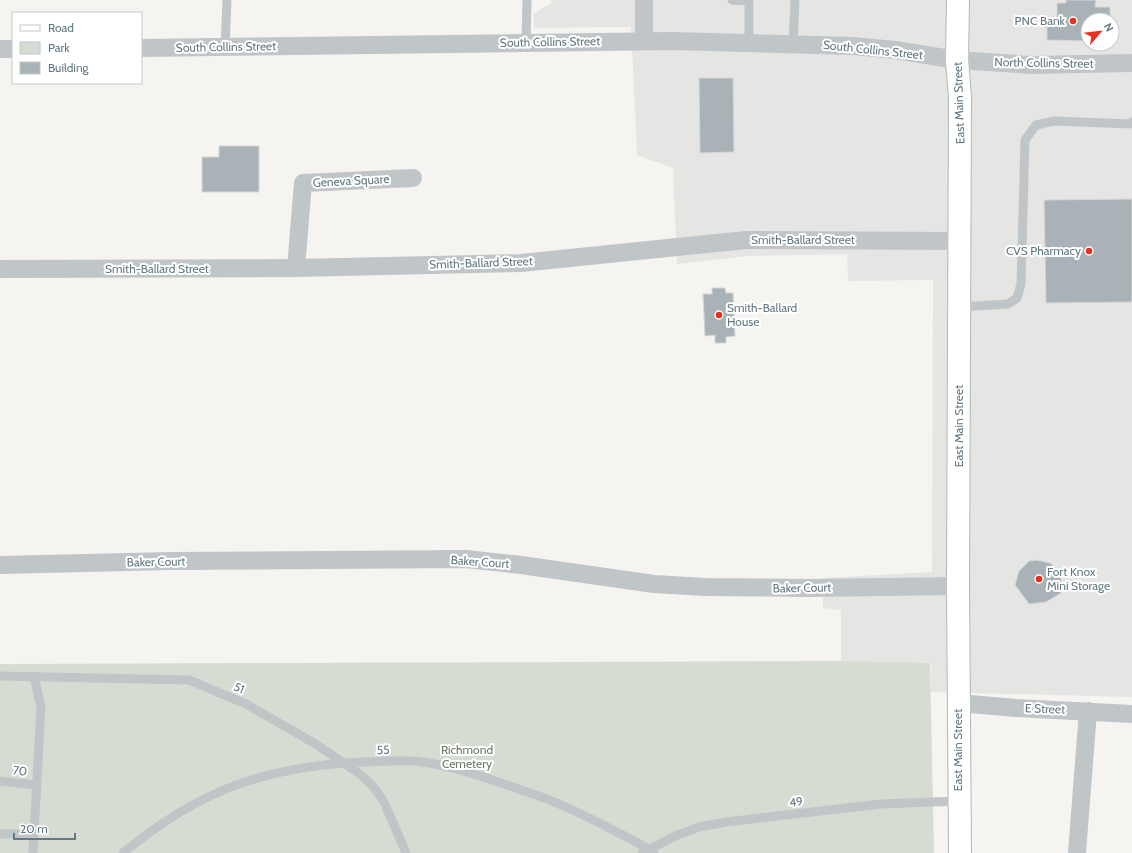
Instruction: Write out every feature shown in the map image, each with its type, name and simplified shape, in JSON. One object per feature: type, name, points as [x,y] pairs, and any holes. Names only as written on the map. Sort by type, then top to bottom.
[{"type":"main road","name":"East Main Street","points":[[958,0],[957,60],[960,97],[958,801],[960,853]]},
{"type":"street","points":[[644,0],[644,41]]},
{"type":"street","name":"South Collins Street","points":[[142,48],[644,41],[860,46],[957,60]]},
{"type":"street","points":[[0,49],[12,49]]},
{"type":"street","name":"North Collins Street","points":[[957,60],[1032,65],[1132,63]]},
{"type":"street","name":"Geneva Square","points":[[296,268],[303,183],[413,178]]},
{"type":"street","name":"Smith-Ballard Street","points":[[0,269],[296,268],[521,263],[746,240],[960,241]]},
{"type":"street","name":"Baker Court","points":[[0,565],[202,561],[466,559],[521,565],[654,584],[706,587],[808,588],[958,586]]},
{"type":"street","name":"E Street","points":[[958,703],[1016,708],[1132,714]]},
{"type":"street","points":[[1077,853],[1088,711]]},
{"type":"lane","points":[[225,48],[227,0]]},
{"type":"lane","points":[[526,42],[527,0]]},
{"type":"lane","points":[[732,0],[749,0],[749,43]]},
{"type":"lane","points":[[794,44],[795,0]]},
{"type":"lane","points":[[960,308],[1008,304],[1017,298],[1021,284],[1025,140],[1036,125],[1054,121],[1130,124],[1132,122]]},
{"type":"lane","name":"51","points":[[0,676],[189,680],[246,704],[346,763],[372,786],[384,802],[406,853]]},
{"type":"lane","points":[[33,853],[41,707],[34,676]]},
{"type":"lane","name":"55","points":[[123,853],[160,824],[195,803],[231,786],[266,775],[321,764],[422,762],[487,779],[548,799],[586,816],[648,852]]},
{"type":"lane","name":"70","points":[[0,781],[36,785]]},
{"type":"lane","name":"49","points":[[648,852],[698,827],[726,822],[881,804],[958,801]]},
{"type":"lane","points":[[0,834],[33,834]]},
{"type":"shaded area","points":[[551,0],[1132,0],[1132,697],[931,692],[931,664],[841,661],[841,610],[823,608],[823,578],[932,572],[933,280],[848,281],[847,254],[748,256],[677,264],[673,168],[637,155],[631,27],[534,28],[533,14],[551,3]]},
{"type":"green space","name":"Richmond Cemetery","points":[[841,661],[930,663],[934,853],[0,853],[0,664]]},
{"type":"building","name":"PNC Bank","points":[[1066,0],[1096,0],[1095,7],[1110,7],[1110,12],[1080,12],[1080,41],[1047,40],[1047,23],[1057,23],[1057,3],[1066,3]]},
{"type":"building","points":[[699,78],[733,78],[734,152],[700,153]]},
{"type":"building","points":[[219,146],[259,146],[259,192],[202,192],[202,157],[219,157]]},
{"type":"building","name":"CVS Pharmacy","points":[[1132,199],[1132,302],[1046,303],[1044,200]]},
{"type":"building","name":"Smith-Ballard House","points":[[712,288],[725,288],[726,293],[733,293],[735,336],[726,337],[726,343],[715,343],[715,335],[705,336],[703,294],[712,294]]},
{"type":"building","name":"Fort Knox Mini Storage","points":[[1036,560],[1050,563],[1061,573],[1061,593],[1046,602],[1029,604],[1015,585],[1019,571],[1029,561]]},
{"type":"place","name":"PNC Bank","points":[[1073,21]]},
{"type":"place","name":"CVS Pharmacy","points":[[1089,251]]},
{"type":"place","name":"Smith-Ballard House","points":[[719,315]]},
{"type":"place","name":"Fort Knox Mini Storage","points":[[1039,579]]}]
